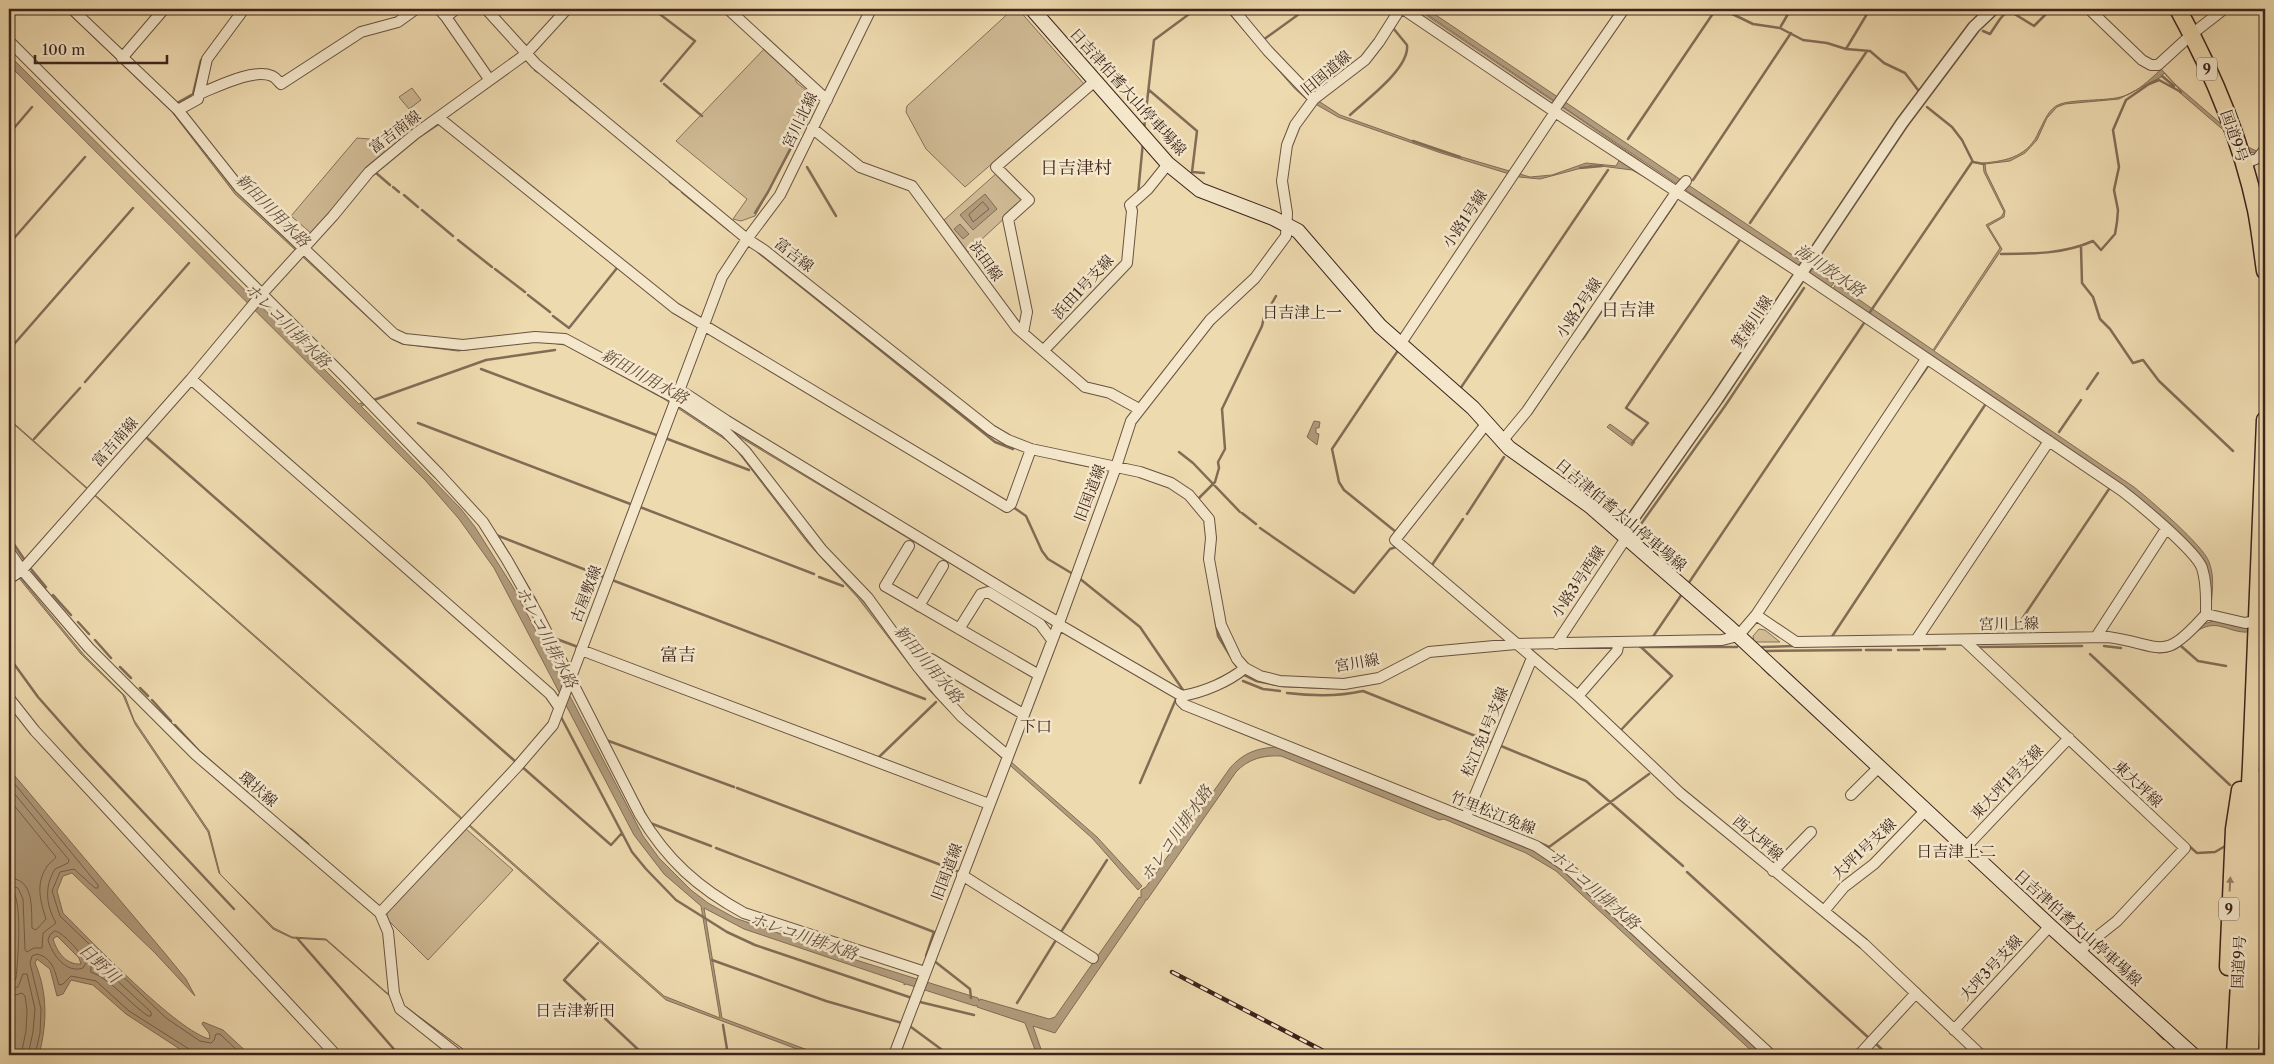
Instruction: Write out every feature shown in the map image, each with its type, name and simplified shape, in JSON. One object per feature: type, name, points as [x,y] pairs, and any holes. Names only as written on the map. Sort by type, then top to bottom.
[{"type":"highway","name":"国道9号","points":[[2178,9],[2192,34],[2220,95],[2244,164],[2256,212],[2265,271]]},
{"type":"highway","name":"国道9号","points":[[2235,1055],[2259,616],[2265,420]]},
{"type":"highway","name":"9","points":[[2224,1055],[2234,829],[2242,778],[2250,766],[2256,777],[2260,804],[2250,1055]]},
{"type":"main road","name":"日吉津伯耆大山停車場線","points":[[1032,9],[1168,164],[1200,190],[1287,224],[1298,231],[1380,326],[1401,343],[1487,423],[1509,448],[1590,506],[1738,636],[2050,926],[2193,1055]]},
{"type":"street","points":[[72,9],[178,110],[239,187],[394,334],[405,339],[463,346],[535,337],[565,339],[679,394],[725,431],[746,452],[816,543],[868,598],[918,667],[939,692],[962,717],[1007,755]]},
{"type":"street","points":[[122,58],[164,9]]},
{"type":"street","points":[[178,110],[198,99],[207,59],[244,9]]},
{"type":"street","points":[[199,94],[235,80],[258,75],[272,76],[281,84],[361,32],[398,22],[416,9]]},
{"type":"street","points":[[456,9],[442,13],[489,79]]},
{"type":"street","name":"富吉線","points":[[486,9],[526,54],[747,239],[764,250],[991,430],[1031,449],[1116,467]]},
{"type":"street","name":"富吉南線","points":[[9,579],[22,570],[191,379],[260,296],[369,172],[415,134],[526,54],[567,9]]},
{"type":"street","points":[[728,9],[826,100]]},
{"type":"street","name":"宮川北線","points":[[747,239],[780,195],[871,9]]},
{"type":"street","points":[[1233,9],[1268,51],[1314,99]]},
{"type":"street","points":[[1402,9],[1555,109],[1681,187],[1926,360],[2121,490],[2146,509],[2201,566],[2205,582],[2206,614],[2245,623],[2259,616]]},
{"type":"street","name":"旧国道線","points":[[894,1055],[1039,675],[1116,467],[1131,421],[1210,320],[1255,278],[1286,236],[1287,224],[1282,181],[1287,145],[1295,125],[1314,99],[1365,60],[1402,9]]},
{"type":"street","name":"小路1号線","points":[[1401,343],[1555,109],[1624,9]]},
{"type":"street","name":"箕海川線","points":[[1624,536],[1902,123],[1974,27],[1993,9]]},
{"type":"street","points":[[2089,9],[2142,60],[2151,65],[2158,65],[2192,34],[2224,9]]},
{"type":"street","points":[[9,40],[260,296],[433,468],[482,522],[507,560],[640,815],[656,842],[692,879],[718,899],[744,913],[924,975]]},
{"type":"street","points":[[1023,333],[1027,312],[1008,219],[1029,200],[996,167],[1096,81]]},
{"type":"street","points":[[439,118],[675,308],[1007,507],[1011,504],[1031,449]]},
{"type":"street","name":"浜田線","points":[[812,128],[860,167],[907,183],[918,191],[1003,310],[1023,333],[1085,387],[1110,393],[1139,409]]},
{"type":"street","points":[[2244,164],[2263,152]]},
{"type":"street","name":"浜田1号支線","points":[[1044,350],[1126,263],[1132,211],[1130,205],[1148,189],[1168,164]]},
{"type":"street","name":"小路2号線","points":[[1503,440],[1527,411],[1681,187]]},
{"type":"street","name":"古屋敷線","points":[[380,913],[553,725],[722,277],[747,239]]},
{"type":"street","points":[[1738,636],[1756,615],[1926,360]]},
{"type":"street","points":[[191,379],[550,694],[560,705]]},
{"type":"street","name":"竹里松江免線","points":[[679,394],[735,426],[1058,624],[1182,696],[1181,701],[1185,704],[1536,846],[1567,867],[1771,1055]]},
{"type":"street","name":"西大坪線","points":[[1487,423],[1395,540],[1578,696],[1677,791],[1864,944],[1981,1055]]},
{"type":"street","points":[[1916,640],[2049,442]]},
{"type":"street","points":[[1116,467],[1140,472],[1171,483],[1189,496],[1209,519],[1211,538],[1209,559],[1221,625],[1237,659],[1245,668],[1235,676],[1196,694],[1182,696]]},
{"type":"street","points":[[2096,637],[2166,529]]},
{"type":"street","name":"小路3号西線","points":[[1556,644],[1624,536]]},
{"type":"street","points":[[909,546],[885,586],[1039,675]]},
{"type":"street","name":"環状線","points":[[9,552],[22,570],[89,648],[196,755],[380,913],[388,932],[394,993],[400,1009],[458,1055]]},
{"type":"street","points":[[919,606],[943,566]]},
{"type":"street","points":[[959,628],[981,594],[988,592],[1040,624],[1052,640]]},
{"type":"street","name":"宮川上線","points":[[1756,615],[1796,642],[2096,637],[2116,638],[2163,648],[2173,645],[2186,636],[2206,614]]},
{"type":"street","name":"宮川線","points":[[1245,668],[1260,676],[1280,681],[1344,684],[1379,678],[1429,652],[1516,644],[1722,640],[1738,636]]},
{"type":"street","name":"東大坪線","points":[[1964,640],[2185,848],[2117,921],[2079,951]]},
{"type":"street","points":[[1578,696],[1617,651],[1619,642]]},
{"type":"street","points":[[581,650],[989,804]]},
{"type":"street","name":"松江免1号支線","points":[[1466,818],[1532,658]]},
{"type":"street","points":[[931,659],[1024,714]]},
{"type":"street","points":[[9,698],[55,752],[336,1055]]},
{"type":"street","name":"東大坪1号支線","points":[[1966,847],[2069,738]]},
{"type":"street","points":[[1850,795],[1880,766]]},
{"type":"street","name":"大坪1号支線","points":[[1824,911],[1844,888],[1874,864],[1926,810]]},
{"type":"street","points":[[1774,871],[1811,832]]},
{"type":"street","points":[[962,875],[1093,958]]},
{"type":"street","name":"大坪3号支線","points":[[1954,1030],[2050,926]]},
{"type":"street","points":[[1859,1055],[1916,993]]},
{"type":"shaded area","points":[[1013,9],[1018,9],[1084,84],[965,187],[926,149],[906,112],[907,106]]},
{"type":"shaded area","points":[[1410,9],[1417,9],[1556,103],[1554,106]]},
{"type":"shaded area","points":[[765,48],[796,77],[796,82],[818,100],[755,216],[741,221],[733,219],[747,199],[676,141]]},
{"type":"shaded area","points":[[412,88],[421,100],[409,109],[399,97]]},
{"type":"shaded area","points":[[1561,106],[1674,184],[1638,163],[1559,109]]},
{"type":"shaded area","points":[[357,138],[370,139],[386,152],[312,234],[291,216]]},
{"type":"shaded area","points":[[998,172],[1023,201],[968,252],[944,220]]},
{"type":"shaded area","points":[[1759,629],[1765,630],[1780,642],[1754,642],[1753,636]]},
{"type":"shaded area","points":[[466,829],[513,870],[428,960],[386,918],[388,911]]},
{"type":"water","points":[[64,9],[68,9],[174,110],[238,192],[392,336],[452,347],[538,338],[561,340],[629,376],[726,435],[851,584],[894,640],[1001,753],[1097,837],[1142,886],[1138,890],[1092,838],[952,714],[929,690],[858,598],[807,542],[738,452],[726,440],[664,399],[565,345],[538,341],[458,351],[402,344],[390,338],[235,194],[172,112]]},
{"type":"water","points":[[1225,9],[1228,9],[1297,87],[1340,115],[1441,151],[1530,177],[1552,175],[1586,163],[1616,166],[1620,159],[1672,189],[1829,296],[1827,297],[1664,188],[1632,170],[1593,165],[1540,179],[1519,177],[1441,153],[1338,117],[1305,98],[1294,88]]},
{"type":"water","points":[[1419,9],[1427,9],[1834,283],[1830,288]]},
{"type":"water","points":[[9,55],[359,404],[371,399],[373,401],[361,406],[461,509],[475,527],[513,587],[643,836],[659,858],[691,890],[708,903],[735,918],[856,960],[978,998],[979,1001],[980,999],[1049,1019],[1055,1017],[1139,897],[1141,898],[1141,890],[1146,887],[1230,768],[1251,752],[1277,747],[1531,848],[1559,865],[1766,1055],[1756,1055],[1556,871],[1526,853],[1281,756],[1268,756],[1256,759],[1236,772],[1147,900],[1145,900],[1055,1033],[1033,1026],[1043,1055],[1037,1055],[1025,1023],[977,1007],[977,1005],[904,985],[904,983],[744,929],[704,908],[722,1018],[821,1055],[813,1055],[666,1000],[9,420],[664,996],[720,1018],[701,906],[664,874],[634,835],[494,568],[459,519],[425,480],[9,65]]},
{"type":"water","points":[[2161,69],[2176,85],[2248,147],[2265,155],[2249,152],[2179,92],[2180,90],[2164,73],[2161,77],[2136,90]]},
{"type":"water","points":[[2127,95],[2119,99],[2065,104],[2057,107],[2047,118],[2037,140],[2025,153],[2010,161],[1985,164],[1986,172],[2005,211],[2004,217],[1988,226],[2002,249],[1934,351],[2134,487],[2175,523],[2197,545],[2209,562],[2213,579],[2211,608],[2208,608],[2209,580],[2178,536],[1832,290],[1836,284],[1933,350],[2000,248],[1986,225],[2001,217],[2004,212],[1984,172],[1983,163],[2009,159],[2023,152],[2035,139],[2048,114],[2056,106],[2070,102],[2117,98]]},
{"type":"water","points":[[985,194],[997,209],[973,230],[960,215]]},
{"type":"water","points":[[1674,202],[1676,203],[1583,340],[1582,339]]},
{"type":"water","points":[[960,224],[969,234],[963,239],[954,229]]},
{"type":"water","name":"新田川用水路","points":[[624,365],[676,392],[1051,624],[623,367]]},
{"type":"water","points":[[1314,421],[1320,422],[1319,428],[1316,428],[1316,433],[1319,434],[1317,445],[1307,437]]},
{"type":"water","points":[[1610,424],[1635,442],[1632,446],[1607,427]]},
{"type":"water","points":[[19,576],[84,655],[125,696],[134,720],[209,831],[220,874],[274,928],[292,937],[326,939],[386,992],[471,1055],[386,993],[326,940],[292,938],[273,929],[219,873],[208,832],[135,724],[123,695],[81,654]]},
{"type":"water","points":[[2216,620],[2245,627],[2265,620],[2265,626],[2245,632],[2224,627],[2205,627],[2193,634],[2180,647],[2158,653],[2158,651],[2201,625]]},
{"type":"water","name":"日野川","points":[[9,769],[186,979],[195,996],[155,953],[72,873],[63,876],[57,891],[63,913],[135,984],[178,1020],[196,1033],[210,1039],[209,1033],[202,1024],[203,1022],[223,1030],[250,1055],[189,1055],[126,1014],[93,985],[71,980],[63,994],[57,996],[50,969],[37,959],[35,963],[42,986],[45,1009],[44,1032],[39,1055],[9,1055],[8,1002],[15,929],[9,891]],"holes":[[[57,936],[79,958],[81,964],[67,960],[57,949],[53,939]]]},
{"type":"waterway","points":[[653,9],[695,41],[661,81]]},
{"type":"waterway","points":[[1144,129],[1154,40],[1196,9]]},
{"type":"waterway","points":[[1263,40],[1306,9]]},
{"type":"waterway","points":[[1524,9],[1532,9]]},
{"type":"waterway","points":[[1628,139],[1716,9]]},
{"type":"waterway","points":[[1722,9],[1753,24],[1780,28],[1803,40],[1827,43],[1846,49],[1870,51],[1884,63],[1905,73],[1918,90]]},
{"type":"waterway","points":[[1781,26],[1791,9]]},
{"type":"waterway","points":[[1846,49],[1870,9]]},
{"type":"waterway","points":[[1983,31],[1990,34],[2008,10],[2034,26],[2051,9]]},
{"type":"waterway","points":[[1350,115],[1386,83],[1402,64],[1407,45],[1393,28]]},
{"type":"waterway","points":[[1693,180],[1791,33]]},
{"type":"waterway","points":[[1750,223],[1867,51]]},
{"type":"waterway","points":[[177,103],[193,94],[201,60]]},
{"type":"waterway","points":[[2162,76],[2174,86]]},
{"type":"waterway","points":[[2001,254],[2059,251],[2093,241],[2101,250],[2115,234],[2118,210],[2114,190],[2119,167],[2113,130],[2126,100],[2149,84],[2159,80],[2181,92]]},
{"type":"waterway","points":[[664,84],[702,116]]},
{"type":"waterway","points":[[1149,90],[1197,131],[1192,172],[1204,173]]},
{"type":"waterway","points":[[570,99],[582,108]]},
{"type":"waterway","points":[[9,134],[32,107]]},
{"type":"waterway","points":[[1927,107],[1952,127],[1962,140],[1973,162],[1984,164]]},
{"type":"waterway","points":[[419,137],[440,123]]},
{"type":"waterway","points":[[755,213],[801,128]]},
{"type":"waterway","points":[[1413,141],[1460,157]]},
{"type":"waterway","points":[[1138,194],[1143,142]]},
{"type":"waterway","points":[[9,244],[85,157]]},
{"type":"waterway","points":[[1870,312],[1972,162]]},
{"type":"waterway","points":[[1580,168],[1602,166]]},
{"type":"waterway","points":[[807,167],[836,216]]},
{"type":"waterway","points":[[1460,389],[1608,170]]},
{"type":"waterway","points":[[375,172],[390,185]]},
{"type":"waterway","points":[[670,182],[679,189]]},
{"type":"waterway","points":[[393,187],[399,192]]},
{"type":"waterway","points":[[682,192],[730,231]]},
{"type":"waterway","points":[[404,195],[418,207]]},
{"type":"waterway","points":[[9,350],[133,208]]},
{"type":"waterway","points":[[422,210],[453,236]]},
{"type":"waterway","points":[[458,240],[492,267]]},
{"type":"waterway","points":[[1632,443],[1648,423],[1626,408],[1739,241]]},
{"type":"waterway","points":[[2081,247],[2082,283],[2093,297],[2100,319],[2110,329],[2133,363],[2143,360],[2159,381],[2233,451]]},
{"type":"waterway","points":[[758,252],[995,442],[1013,449]]},
{"type":"waterway","points":[[85,382],[189,263]]},
{"type":"waterway","points":[[553,316],[569,328],[617,268]]},
{"type":"waterway","points":[[495,269],[525,292]]},
{"type":"waterway","points":[[1641,524],[1725,406],[1804,288]]},
{"type":"waterway","points":[[528,295],[550,312]]},
{"type":"waterway","points":[[1197,500],[1215,482],[1219,468],[1218,462],[1225,449],[1222,409],[1262,326],[1264,317],[1276,296]]},
{"type":"waterway","points":[[1688,584],[1864,323]]},
{"type":"waterway","points":[[1396,532],[1344,490],[1339,482],[1332,449],[1399,349]]},
{"type":"waterway","points":[[371,401],[486,360],[555,350]]},
{"type":"waterway","points":[[1912,389],[1928,366]]},
{"type":"waterway","points":[[481,369],[659,436]]},
{"type":"waterway","points":[[2087,389],[2098,373]]},
{"type":"waterway","points":[[34,439],[80,388]]},
{"type":"waterway","points":[[2059,432],[2081,400]]},
{"type":"waterway","points":[[1831,638],[1985,405]]},
{"type":"waterway","points":[[418,423],[633,505]]},
{"type":"waterway","points":[[147,438],[516,762]]},
{"type":"waterway","points":[[665,438],[749,470]]},
{"type":"waterway","points":[[1179,452],[1193,463],[1240,512]]},
{"type":"waterway","points":[[1467,514],[1504,457]]},
{"type":"waterway","points":[[1059,460],[1112,471]]},
{"type":"waterway","points":[[2014,631],[2109,489]]},
{"type":"waterway","points":[[640,507],[814,574]]},
{"type":"waterway","points":[[1013,507],[1026,516],[1042,551],[1048,559],[1073,574]]},
{"type":"waterway","points":[[1242,513],[1256,524]]},
{"type":"waterway","points":[[1432,565],[1463,519]]},
{"type":"waterway","points":[[1260,528],[1354,593],[1390,549],[1396,547]]},
{"type":"waterway","points":[[496,535],[604,577]]},
{"type":"waterway","points":[[9,537],[24,559]]},
{"type":"waterway","name":"ホレコ川排水路","points":[[502,543],[536,601]]},
{"type":"waterway","points":[[9,561],[13,568]]},
{"type":"waterway","points":[[31,569],[46,587]]},
{"type":"waterway","points":[[819,577],[843,586]]},
{"type":"waterway","points":[[1079,578],[1140,627],[1183,690]]},
{"type":"waterway","points":[[612,580],[925,699]]},
{"type":"waterway","points":[[1652,638],[1682,594]]},
{"type":"waterway","points":[[53,595],[71,615]]},
{"type":"waterway","points":[[1215,619],[1218,636],[1239,670]]},
{"type":"waterway","points":[[78,622],[89,634]]},
{"type":"waterway","name":"ホレコ川排水路","points":[[554,638],[578,647]]},
{"type":"waterway","points":[[95,640],[111,658]]},
{"type":"waterway","points":[[1833,646],[1938,645]]},
{"type":"waterway","points":[[1762,647],[1795,646]]},
{"type":"waterway","points":[[1978,647],[2082,646]]},
{"type":"waterway","points":[[2104,646],[2121,648]]},
{"type":"waterway","points":[[2181,646],[2198,661],[2226,666]]},
{"type":"waterway","points":[[1640,647],[1737,647]]},
{"type":"waterway","points":[[1620,731],[1672,676],[1641,647]]},
{"type":"waterway","points":[[1924,649],[1945,649]]},
{"type":"waterway","points":[[1765,651],[1861,650]]},
{"type":"waterway","points":[[1866,650],[1891,650]]},
{"type":"waterway","points":[[1898,650],[1919,650]]},
{"type":"waterway","points":[[2090,654],[2230,785]]},
{"type":"waterway","points":[[9,657],[38,697],[84,749],[234,909]]},
{"type":"waterway","points":[[120,667],[131,678]]},
{"type":"waterway","points":[[1763,668],[1770,675]]},
{"type":"waterway","points":[[1242,674],[1256,681],[1277,685]]},
{"type":"waterway","points":[[1243,681],[1263,689],[1280,691]]},
{"type":"waterway","points":[[1282,686],[1329,688]]},
{"type":"waterway","points":[[140,688],[148,696]]},
{"type":"waterway","points":[[1287,693],[1325,695],[1363,691],[1493,743]]},
{"type":"waterway","points":[[1140,783],[1176,699]]},
{"type":"waterway","points":[[152,700],[171,721]]},
{"type":"waterway","points":[[879,757],[936,702]]},
{"type":"waterway","points":[[560,715],[632,852],[676,900],[727,932],[755,945],[912,998]]},
{"type":"waterway","points":[[175,725],[200,752],[231,779]]},
{"type":"waterway","points":[[606,740],[734,787]]},
{"type":"waterway","points":[[1501,746],[1586,781],[1683,866]]},
{"type":"waterway","points":[[520,765],[611,845],[621,834]]},
{"type":"waterway","name":"ホレコ川排水路","points":[[1540,843],[1549,847],[1649,774]]},
{"type":"waterway","points":[[737,788],[957,871]]},
{"type":"waterway","points":[[639,803],[646,816]]},
{"type":"waterway","points":[[650,823],[711,846]]},
{"type":"waterway","points":[[290,829],[308,844]]},
{"type":"waterway","points":[[2188,845],[2197,853],[2215,852],[2227,845]]},
{"type":"waterway","points":[[716,848],[934,932],[926,956],[928,957]]},
{"type":"waterway","points":[[1061,932],[1107,860]]},
{"type":"waterway","points":[[1687,872],[1870,1039]]},
{"type":"waterway","points":[[297,938],[399,1055]]},
{"type":"waterway","points":[[1017,1003],[1056,940]]},
{"type":"waterway","points":[[598,943],[564,980],[644,1055]]},
{"type":"waterway","points":[[712,960],[826,1001],[902,1023]]},
{"type":"waterway","points":[[933,960],[970,989],[971,998]]},
{"type":"waterway","points":[[920,1002],[974,1015]]},
{"type":"waterway","points":[[723,1025],[728,1055]]},
{"type":"waterway","points":[[911,1027],[949,1055]]},
{"type":"waterway","points":[[2157,1032],[2164,1039]]},
{"type":"waterway","points":[[1875,1043],[1888,1055]]},
{"type":"railway","points":[[1172,972],[1331,1055]]},
{"type":"district","name":"日吉津村","points":[[1076,168]]},
{"type":"district","name":"日吉津","points":[[1628,310]]},
{"type":"district","name":"日吉津上一","points":[[1302,312]]},
{"type":"district","name":"富吉","points":[[678,655]]},
{"type":"district","name":"下口","points":[[1036,726]]},
{"type":"district","name":"日吉津上二","points":[[1956,851]]},
{"type":"district","name":"日吉津新田","points":[[575,1010]]},
{"type":"water label","name":"海川放水路","points":[[1830,270]]}]
